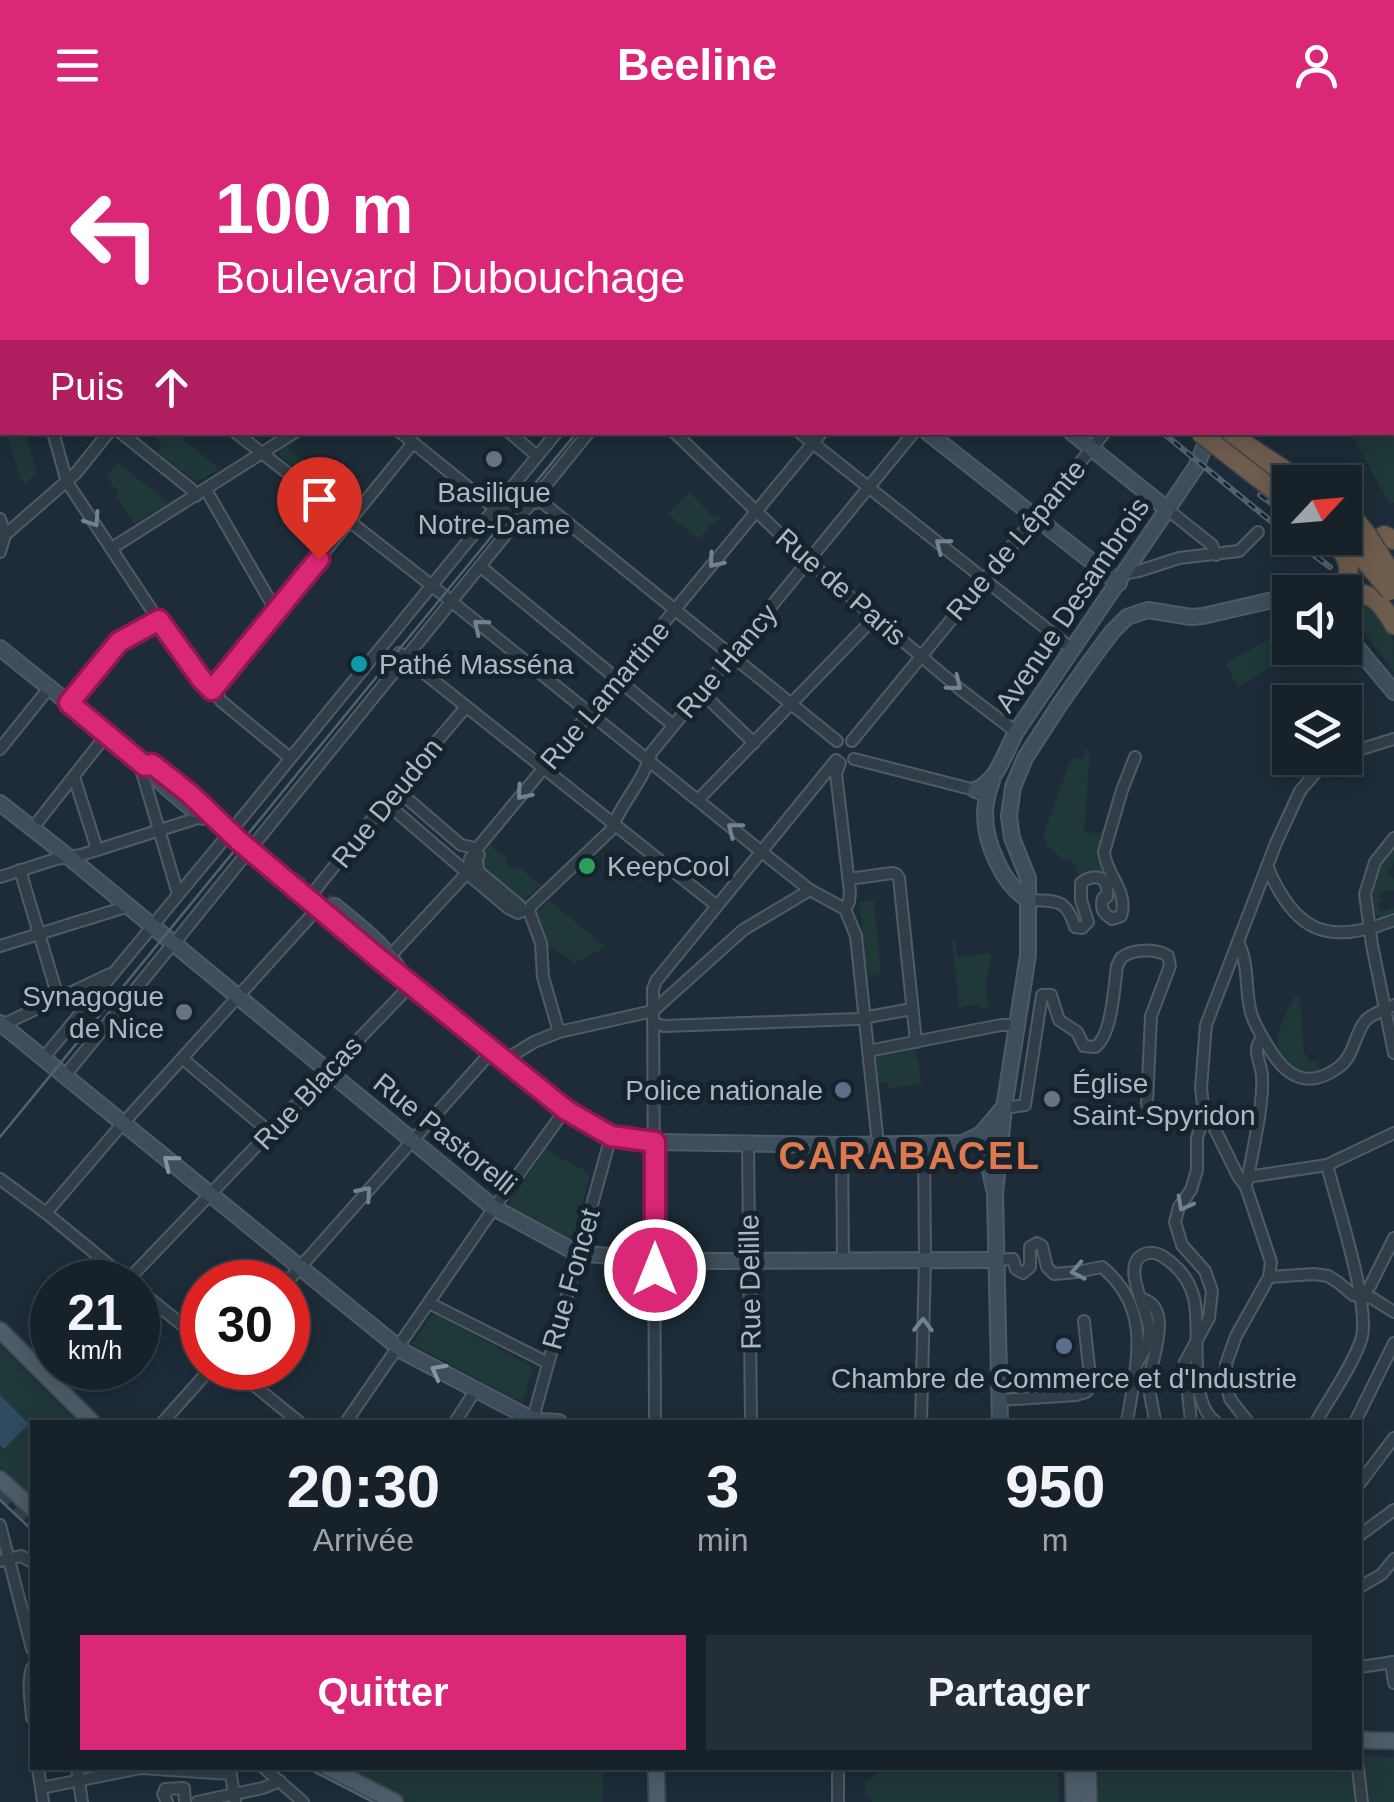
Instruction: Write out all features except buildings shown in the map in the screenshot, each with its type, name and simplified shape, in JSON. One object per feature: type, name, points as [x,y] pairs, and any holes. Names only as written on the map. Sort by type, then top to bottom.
[{"type":"highway","points":[[1203,435],[1272,488]]},
{"type":"highway","points":[[1215,435],[1272,476]]},
{"type":"highway","points":[[1236,435],[1268,455],[1248,435]]},
{"type":"highway","points":[[1236,435],[1280,465]]},
{"type":"highway","points":[[1250,435],[1296,465]]},
{"type":"highway","points":[[1362,529],[1393,589]]},
{"type":"highway","points":[[1362,546],[1393,589]]},
{"type":"highway","points":[[1362,555],[1393,589]]},
{"type":"highway","points":[[1362,594],[1380,603],[1394,625]]},
{"type":"main road","points":[[932,435],[1122,578]]},
{"type":"main road","points":[[1075,435],[1167,510]]},
{"type":"main road","name":"Avenue Desambrois","points":[[1029,900],[1013,889],[990,842],[985,812],[995,774],[1016,732],[1196,467],[1211,435]]},
{"type":"main road","points":[[1000,1420],[994,1194],[1028,954],[1028,878],[1009,827],[1017,775],[1039,735],[1112,632],[1127,617],[1148,610],[1203,616],[1272,600]]},
{"type":"main road","points":[[0,648],[194,810]]},
{"type":"main road","points":[[1362,653],[1394,692]]},
{"type":"main road","name":"Avenue Desambrois","points":[[975,790],[995,774]]},
{"type":"main road","name":"Rue Pastorelli","points":[[0,804],[494,1208],[579,1253],[655,1260],[996,1260]]},
{"type":"main road","points":[[335,906],[377,942],[404,985],[566,1110],[611,1136],[655,1142],[962,1143],[981,1134],[1004,1108]]},
{"type":"main road","points":[[1,1024],[292,1260]]},
{"type":"main road","points":[[994,1194],[986,1158],[990,1138],[1004,1108]]},
{"type":"main road","points":[[962,1143],[986,1158]]},
{"type":"main road","points":[[310,1274],[398,1347],[530,1420]]},
{"type":"main road","points":[[0,1330],[30,1360]]},
{"type":"main road","points":[[60,1390],[90,1420]]},
{"type":"main road","points":[[0,1479],[30,1506]]},
{"type":"main road","points":[[1362,1740],[1394,1741]]},
{"type":"main road","points":[[333,1770],[395,1802]]},
{"type":"main road","points":[[656,1770],[657,1802]]},
{"type":"main road","points":[[1073,1770],[1074,1802]]},
{"type":"main road","points":[[1088,1770],[1089,1802]]},
{"type":"street","points":[[54,435],[67,482],[202,680],[221,702],[290,758]]},
{"type":"street","points":[[0,552],[6,535],[76,473],[106,435]]},
{"type":"street","points":[[124,435],[201,493],[276,611]]},
{"type":"street","points":[[239,435],[810,890],[845,909],[856,936],[878,1144]]},
{"type":"street","points":[[112,548],[290,435]]},
{"type":"street","points":[[404,435],[500,507],[542,502],[837,741]]},
{"type":"street","points":[[512,435],[537,456]]},
{"type":"street","points":[[55,1065],[116,972],[431,585],[500,507],[554,435]]},
{"type":"street","points":[[55,1065],[173,943],[402,656],[452,602],[587,435]]},
{"type":"street","name":"Rue de Paris","points":[[677,435],[808,562],[1016,732]]},
{"type":"street","points":[[803,435],[1072,650]]},
{"type":"street","name":"Rue Lamartine","points":[[384,957],[467,873],[475,851],[820,435]]},
{"type":"street","name":"Rue Hancy","points":[[559,1032],[542,977],[541,943],[531,906],[611,830],[649,762],[650,753],[912,435]]},
{"type":"street","name":"Rue de Lépante","points":[[852,741],[1103,435]]},
{"type":"street","points":[[215,692],[413,443]]},
{"type":"street","points":[[1167,510],[1212,545],[1216,555]]},
{"type":"street","points":[[0,520],[6,535]]},
{"type":"street","points":[[1180,558],[1196,544],[1194,531]]},
{"type":"street","points":[[1122,578],[1180,558],[1243,549],[1258,532]]},
{"type":"street","points":[[481,567],[674,725]]},
{"type":"street","points":[[698,800],[875,616]]},
{"type":"street","points":[[69,703],[119,642],[159,620]]},
{"type":"street","points":[[402,656],[716,906]]},
{"type":"street","points":[[0,750],[49,688]]},
{"type":"street","points":[[702,692],[754,744]]},
{"type":"street","name":"Rue Deudon","points":[[308,899],[362,841],[385,802],[466,707]]},
{"type":"street","points":[[32,829],[107,734]]},
{"type":"street","points":[[838,761],[848,763],[854,759],[856,748],[852,741],[844,738],[832,748],[838,761],[836,774],[849,879],[850,898],[845,909]]},
{"type":"street","points":[[1362,749],[1394,739]]},
{"type":"street","points":[[1029,900],[1062,904],[1068,909],[1074,927],[1082,928],[1088,922],[1080,890],[1086,878],[1094,876],[1107,887],[1103,911],[1112,919],[1121,916],[1121,892],[1104,852],[1135,757]]},
{"type":"street","points":[[854,759],[975,790]]},
{"type":"street","points":[[655,1420],[653,989],[760,850],[838,761]]},
{"type":"street","points":[[178,894],[142,764],[154,766],[190,794],[308,899],[384,957]]},
{"type":"street","points":[[1246,1420],[1230,1399],[1226,1364],[1236,1336],[1268,1278],[1271,1262],[1247,1182],[1205,1111],[1201,1094],[1206,1025],[1267,866],[1300,791],[1314,775]]},
{"type":"street","points":[[74,777],[97,850]]},
{"type":"street","points":[[385,802],[508,908],[522,911],[478,870],[475,851],[462,845],[396,789]]},
{"type":"street","name":"Avenue Desambrois","points":[[975,790],[985,812]]},
{"type":"street","points":[[0,877],[198,818],[218,822]]},
{"type":"street","points":[[1394,838],[1375,862],[1366,894],[1369,929],[1390,1008],[1394,1053]]},
{"type":"street","points":[[1267,866],[1284,901],[1315,928],[1339,933],[1369,929],[1394,920]]},
{"type":"street","points":[[20,870],[58,997]]},
{"type":"street","points":[[849,879],[892,873],[898,876],[916,1042]]},
{"type":"street","points":[[653,1017],[674,991],[743,930],[810,890]]},
{"type":"street","points":[[0,946],[129,906]]},
{"type":"street","points":[[46,1213],[318,907]]},
{"type":"street","points":[[1239,944],[1250,1008],[1262,1038],[1283,1070],[1298,1078],[1314,1078],[1342,1065],[1364,1022],[1390,1008]]},
{"type":"street","points":[[1004,1108],[1025,1104],[1043,994],[1053,997],[1059,1020],[1077,1032],[1084,1046],[1094,1047],[1101,1043],[1109,1021],[1121,958],[1130,952],[1160,952],[1168,956],[1170,964],[1151,1016],[1146,1104]]},
{"type":"street","points":[[1,1024],[116,972]]},
{"type":"street","name":"Rue Blacas","points":[[152,1260],[404,985]]},
{"type":"street","points":[[305,1260],[412,1140],[497,1056],[559,1032],[612,1019],[653,1017],[664,1026],[686,1026],[857,1020],[912,1009]]},
{"type":"street","points":[[868,1050],[1017,1025]]},
{"type":"street","points":[[1247,1182],[1262,1083],[1256,1046],[1262,1038]]},
{"type":"street","points":[[183,1059],[271,1133]]},
{"type":"street","points":[[347,1420],[566,1110]]},
{"type":"street","points":[[1191,1420],[1185,1362],[1209,1318],[1212,1292],[1205,1271],[1182,1245],[1175,1222],[1179,1207],[1192,1190],[1197,1170],[1197,1138],[1205,1111]]},
{"type":"street","points":[[1247,1182],[1327,1166],[1394,1134]]},
{"type":"street","name":"Rue Foncet","points":[[532,1420],[611,1136]]},
{"type":"street","name":"Rue Delille","points":[[748,1142],[751,1420]]},
{"type":"street","points":[[922,1420],[924,1143]]},
{"type":"street","points":[[842,1144],[844,1261]]},
{"type":"street","points":[[1317,1420],[1362,1337],[1362,1296],[1327,1166]]},
{"type":"street","points":[[3,1181],[102,1260]]},
{"type":"street","points":[[1362,1296],[1394,1238]]},
{"type":"street","points":[[996,1260],[1012,1259],[1019,1272],[1026,1272],[1030,1267],[1029,1250],[1037,1243],[1054,1274],[1105,1268],[1132,1304],[1137,1324],[1137,1363],[1128,1420]]},
{"type":"street","points":[[1137,1363],[1148,1349],[1149,1324],[1134,1268],[1138,1258],[1154,1253],[1174,1264],[1195,1300],[1202,1402],[1213,1420]]},
{"type":"street","points":[[1268,1278],[1328,1276],[1353,1295],[1383,1304],[1394,1312]]},
{"type":"street","points":[[1140,1298],[1148,1300],[1156,1310],[1158,1346],[1149,1382],[1155,1420]]},
{"type":"street","points":[[428,1303],[548,1363]]},
{"type":"street","points":[[160,1308],[180,1324]]},
{"type":"street","points":[[1000,1400],[1076,1395],[1088,1390],[1091,1386],[1084,1321]]},
{"type":"street","points":[[1356,1420],[1394,1344]]},
{"type":"street","points":[[164,1420],[191,1390]]},
{"type":"street","points":[[260,1390],[297,1420]]},
{"type":"street","points":[[455,1420],[475,1391]]},
{"type":"street","points":[[1362,1480],[1394,1438]]},
{"type":"street","points":[[1362,1534],[1394,1510]]},
{"type":"street","points":[[0,1525],[4,1560],[30,1640]]},
{"type":"street","points":[[4,1560],[21,1556],[30,1561]]},
{"type":"street","points":[[1362,1586],[1382,1574],[1394,1559]]},
{"type":"street","points":[[1362,1666],[1392,1662],[1394,1683]]},
{"type":"street","points":[[38,1770],[43,1802]]},
{"type":"street","points":[[41,1788],[78,1774],[121,1770]]},
{"type":"street","points":[[183,1802],[186,1770]]},
{"type":"street","points":[[266,1770],[303,1802]]},
{"type":"street","points":[[1358,1770],[1362,1802]]},
{"type":"street","points":[[230,1771],[234,1798]]},
{"type":"street","points":[[78,1774],[82,1802]]},
{"type":"street","points":[[840,1774],[840,1802]]},
{"type":"street","points":[[197,1802],[234,1798],[280,1781]]},
{"type":"street","points":[[167,1802],[163,1794],[166,1789],[182,1788]]},
{"type":"green space","points":[[7,435],[26,435],[37,473],[26,483],[21,480]]},
{"type":"green space","points":[[150,435],[181,435],[218,470],[197,482],[157,452],[162,445]]},
{"type":"green space","points":[[1352,435],[1394,435],[1394,503],[1388,502]]},
{"type":"green space","points":[[289,444],[289,448],[356,501],[349,511],[280,456],[280,450]]},
{"type":"green space","points":[[119,463],[168,503],[135,524],[106,476]]},
{"type":"green space","points":[[689,492],[712,516],[722,518],[712,523],[699,539],[668,514]]},
{"type":"green space","points":[[1362,598],[1390,630],[1394,672],[1362,629]]},
{"type":"green space","points":[[1272,640],[1272,665],[1275,665],[1238,687],[1225,664]]},
{"type":"green space","points":[[1084,750],[1090,750],[1084,832],[1100,833],[1109,823],[1097,859],[1110,881],[1079,876],[1073,863],[1047,846],[1043,836],[1069,764],[1073,759],[1084,758]]},
{"type":"green space","points":[[491,844],[509,859],[505,863],[513,870],[517,866],[541,885],[523,901],[480,869],[478,858]]},
{"type":"green space","points":[[1394,846],[1394,863],[1387,872],[1394,879],[1394,892],[1383,891],[1383,901],[1377,904],[1382,912],[1394,907],[1394,912],[1381,918],[1373,913],[1375,886],[1383,862]]},
{"type":"green space","points":[[1110,881],[1120,913],[1114,915],[1110,909]]},
{"type":"green space","points":[[549,900],[606,947],[574,963],[554,948],[548,950],[537,912]]},
{"type":"green space","points":[[874,900],[881,975],[868,976],[859,902]]},
{"type":"green space","points":[[955,940],[958,957],[992,955],[987,980],[990,1007],[980,1009],[978,1004],[959,1008],[952,941]]},
{"type":"green space","points":[[1295,996],[1300,998],[1304,1052],[1309,1062],[1319,1060],[1319,1070],[1295,1072],[1279,1052],[1279,1030]]},
{"type":"green space","points":[[915,1046],[922,1084],[889,1088],[888,1082],[879,1083],[876,1054]]},
{"type":"green space","points":[[545,1149],[590,1174],[573,1239],[508,1205]]},
{"type":"green space","points":[[434,1312],[533,1368],[522,1403],[412,1344]]},
{"type":"green space","points":[[0,1346],[30,1376],[30,1390],[44,1390],[74,1420],[30,1420],[30,1497],[0,1466]]},
{"type":"green space","points":[[1362,1756],[1394,1757],[1394,1802],[1099,1802],[1099,1770],[1362,1770]]},
{"type":"green space","points":[[348,1770],[603,1770],[603,1802],[409,1802]]},
{"type":"green space","points":[[880,1770],[1059,1770],[1058,1802],[873,1802],[865,1796],[865,1782]]},
{"type":"water","points":[[0,1395],[29,1424],[4,1449],[0,1445]]},
{"type":"tunnel","points":[[273,866],[335,906]]},
{"type":"tunnel","points":[[0,1491],[30,1519]]},
{"type":"tram line","points":[[0,1137],[575,435]]},
{"type":"tram line","points":[[0,1500],[30,1528]]},
{"type":"tram line","points":[[311,1770],[373,1802]]},
{"type":"railway","points":[[1166,435],[1272,522]]},
{"type":"railway","points":[[1260,495],[1272,504]]},
{"type":"railway","points":[[1314,555],[1330,567]]},
{"type":"place","name":"Basilique Notre-Dame","points":[[494,459]]},
{"type":"place","name":"Pathé Masséna","points":[[359,664]]},
{"type":"place","name":"KeepCool","points":[[587,866]]},
{"type":"place","name":"Synagogue de Nice","points":[[184,1012]]},
{"type":"place","name":"Police nationale","points":[[843,1090]]},
{"type":"place","name":"Église Saint-Spyridon","points":[[1052,1099]]},
{"type":"place","name":"Chambre de Commerce et d'Industrie","points":[[1064,1346]]},
{"type":"district","name":"CARABACEL","points":[[910,1156]]},
{"type":"route","points":[[319,559],[212,690],[159,620],[119,642],[69,703],[145,766],[152,764],[190,794],[238,840],[378,958],[566,1110],[611,1136],[655,1142],[655,1270]]}]
